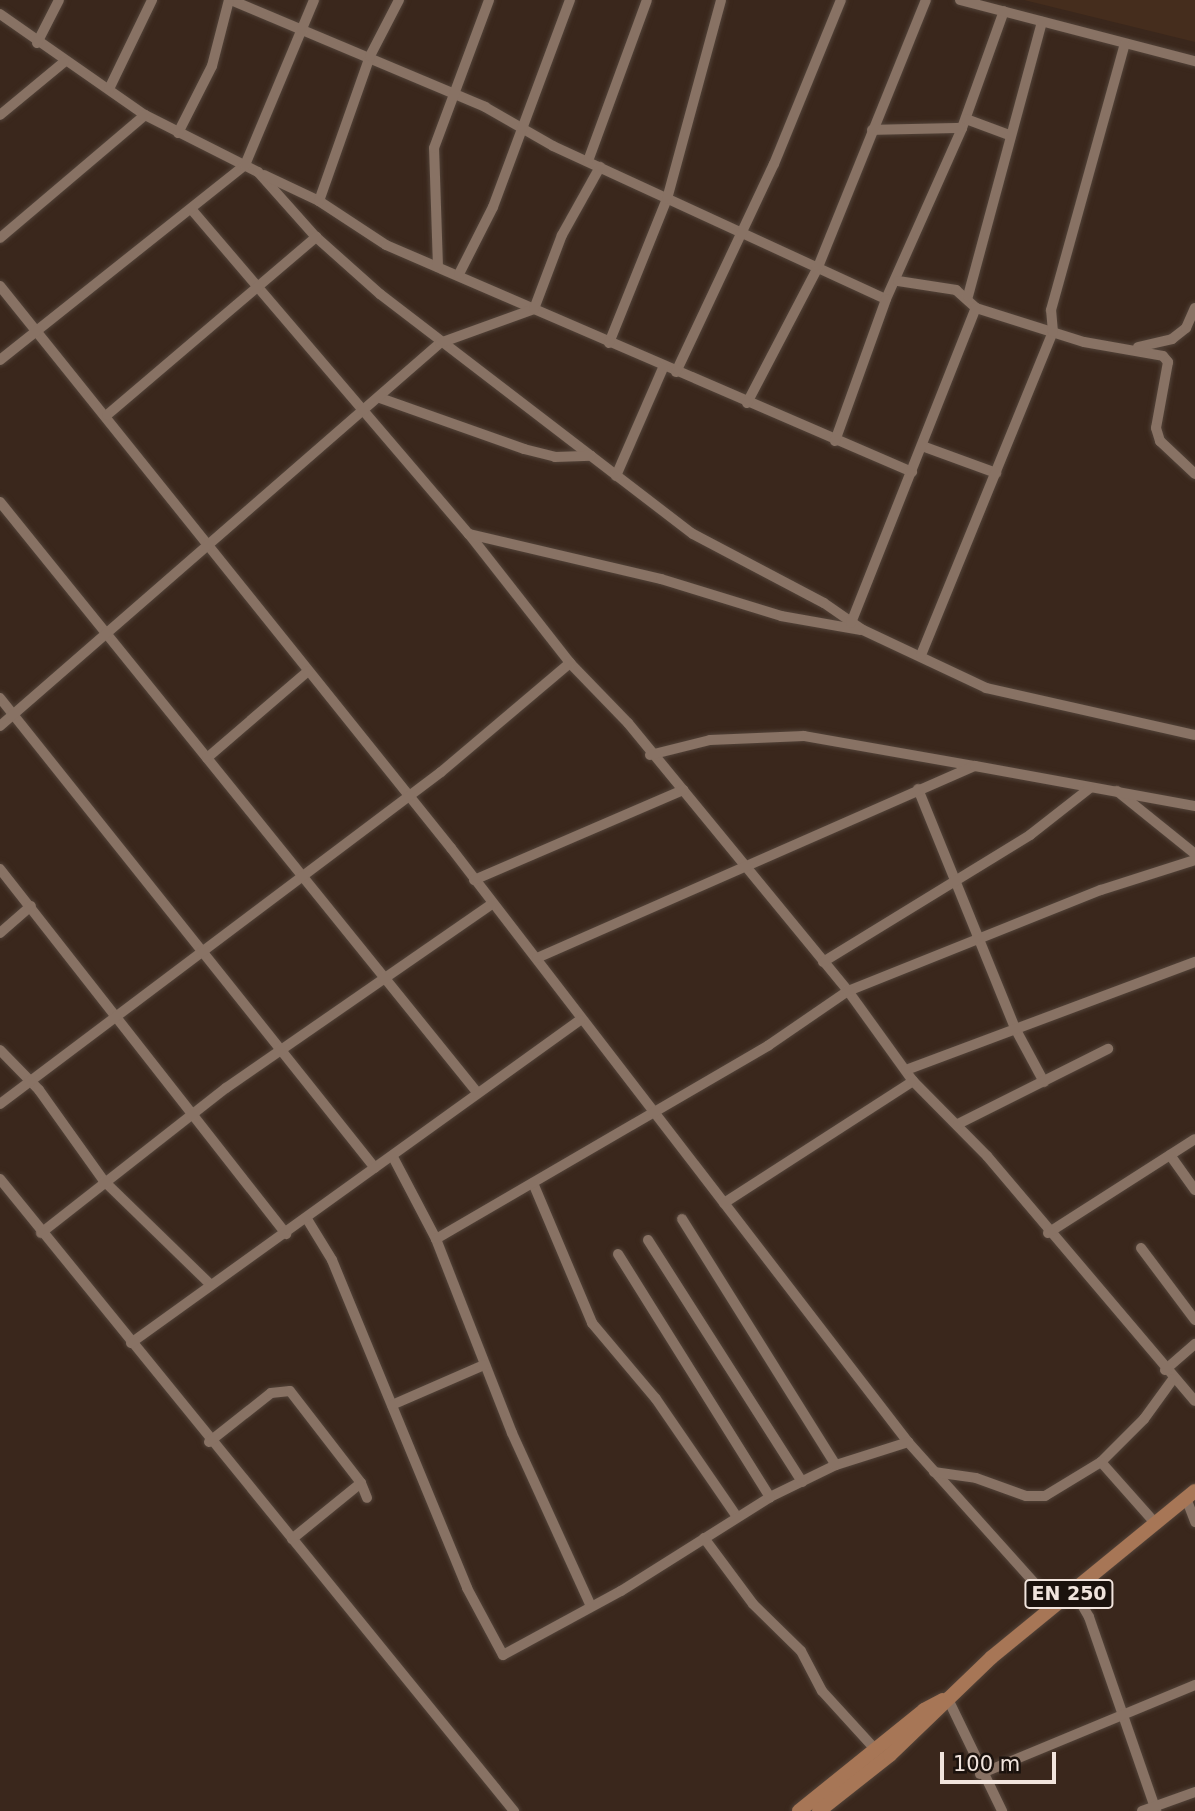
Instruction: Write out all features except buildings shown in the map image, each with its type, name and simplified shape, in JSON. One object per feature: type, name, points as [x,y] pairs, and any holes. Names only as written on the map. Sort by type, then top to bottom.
[{"type":"main road","name":"EN 250","points":[[799,1811],[875,1749],[946,1698],[1191,1495]]},
{"type":"main road","name":"EN 250","points":[[819,1811],[890,1755],[946,1698]]},
{"type":"street","points":[[37,43],[58,0]]},
{"type":"street","points":[[109,89],[152,0]]},
{"type":"street","points":[[178,133],[212,66],[230,0],[370,56],[523,126],[667,199],[886,299]]},
{"type":"street","points":[[0,360],[245,166],[314,0]]},
{"type":"street","points":[[319,201],[370,56],[398,0]]},
{"type":"street","points":[[438,267],[432,163],[451,93],[489,0]]},
{"type":"street","points":[[459,274],[523,126],[570,0]]},
{"type":"street","points":[[588,161],[647,0]]},
{"type":"street","points":[[609,343],[667,199],[721,0]]},
{"type":"street","points":[[676,372],[742,233],[841,0]]},
{"type":"street","points":[[747,403],[818,267],[926,0]]},
{"type":"street","points":[[960,0],[1195,61]]},
{"type":"street","points":[[835,441],[886,299],[898,281],[964,124],[1004,11]]},
{"type":"street","points":[[0,14],[64,62],[145,115],[319,201],[386,245],[459,274],[663,368],[912,472]]},
{"type":"street","points":[[968,296],[1009,135],[1042,22]]},
{"type":"street","points":[[920,655],[1053,332],[1051,310],[1125,44]]},
{"type":"street","points":[[0,114],[64,62]]},
{"type":"street","points":[[0,238],[145,115]]},
{"type":"street","points":[[872,130],[964,124],[1009,135]]},
{"type":"street","points":[[0,726],[440,343],[534,309],[562,235],[600,167]]},
{"type":"street","points":[[258,173],[316,237],[440,343],[693,534],[824,603],[863,630],[991,690],[1195,736]]},
{"type":"street","points":[[192,210],[254,289],[469,534],[570,663],[628,723],[650,755],[683,790],[741,865],[848,991],[913,1081],[958,1124],[1048,1233],[1195,1402]]},
{"type":"street","points":[[107,415],[316,237]]},
{"type":"street","points":[[898,281],[968,296],[976,308],[1053,332],[1130,349],[1155,351],[1168,362],[1156,428],[1170,456],[1195,474]]},
{"type":"street","points":[[0,286],[107,415],[537,958],[580,1020],[908,1443],[1055,1606]]},
{"type":"street","points":[[851,623],[976,308]]},
{"type":"street","points":[[1130,349],[1172,339],[1186,328],[1195,308]]},
{"type":"street","points":[[616,477],[663,368]]},
{"type":"street","points":[[380,398],[524,449],[555,457],[591,456]]},
{"type":"street","points":[[922,446],[996,472]]},
{"type":"street","points":[[0,502],[108,632],[477,1092]]},
{"type":"street","points":[[469,534],[661,579],[781,616],[863,630]]},
{"type":"street","points":[[0,1104],[301,873],[407,797],[570,663]]},
{"type":"street","points":[[207,758],[308,671]]},
{"type":"street","points":[[0,698],[278,1051],[375,1168]]},
{"type":"street","points":[[650,755],[710,740],[804,736],[1195,806]]},
{"type":"street","points":[[537,958],[741,865],[975,766]]},
{"type":"street","points":[[823,962],[1030,835],[1090,788]]},
{"type":"street","points":[[918,789],[957,878],[1016,1030],[1044,1082]]},
{"type":"street","points":[[474,880],[683,790]]},
{"type":"street","points":[[1117,791],[1195,854]]},
{"type":"street","points":[[436,1239],[769,1045],[848,991],[980,938],[1195,860]]},
{"type":"street","points":[[0,869],[286,1234]]},
{"type":"street","points":[[41,1233],[104,1181],[278,1051],[492,904]]},
{"type":"street","points":[[0,933],[31,906]]},
{"type":"street","points":[[906,1070],[1195,962]]},
{"type":"street","points":[[131,1343],[209,1283],[286,1234],[477,1092],[580,1020]]},
{"type":"street","points":[[958,1124],[1108,1049]]},
{"type":"street","points":[[0,1050],[29,1080],[104,1181],[209,1283]]},
{"type":"street","points":[[724,1203],[913,1081]]},
{"type":"street","points":[[1048,1233],[1195,1139]]},
{"type":"street","points":[[1170,1155],[1195,1190]]},
{"type":"street","points":[[393,1157],[436,1239],[484,1365],[591,1606]]},
{"type":"street","points":[[0,1179],[209,1442],[292,1539],[513,1811]]},
{"type":"street","points":[[533,1183],[592,1323],[656,1399],[737,1517]]},
{"type":"street","points":[[307,1219],[332,1260],[498,1654],[509,1655],[769,1497],[836,1465],[908,1443]]},
{"type":"street","points":[[682,1219],[836,1465]]},
{"type":"street","points":[[648,1240],[802,1482]]},
{"type":"street","points":[[1141,1248],[1195,1320]]},
{"type":"street","points":[[618,1254],[769,1497]]},
{"type":"street","points":[[934,1472],[976,1478],[1026,1496],[1045,1496],[1101,1462],[1144,1419],[1169,1374],[1195,1344]]},
{"type":"street","points":[[392,1405],[484,1365]]},
{"type":"street","points":[[209,1442],[281,1389],[290,1391],[361,1483],[367,1498]]},
{"type":"street","points":[[1101,1462],[1156,1524]]},
{"type":"street","points":[[292,1539],[361,1483]]},
{"type":"street","points":[[1191,1495],[1195,1522]]},
{"type":"street","points":[[704,1538],[753,1604],[801,1651],[822,1691],[875,1749]]},
{"type":"street","points":[[1074,1591],[1124,1712],[1155,1810]]},
{"type":"street","points":[[980,1774],[1124,1712],[1195,1685]]},
{"type":"street","points":[[946,1698],[980,1774],[1002,1811]]},
{"type":"street","points":[[1142,1811],[1155,1810],[1195,1792]]},
{"type":"shaded area","points":[[1024,0],[1195,0],[1195,42]]}]
